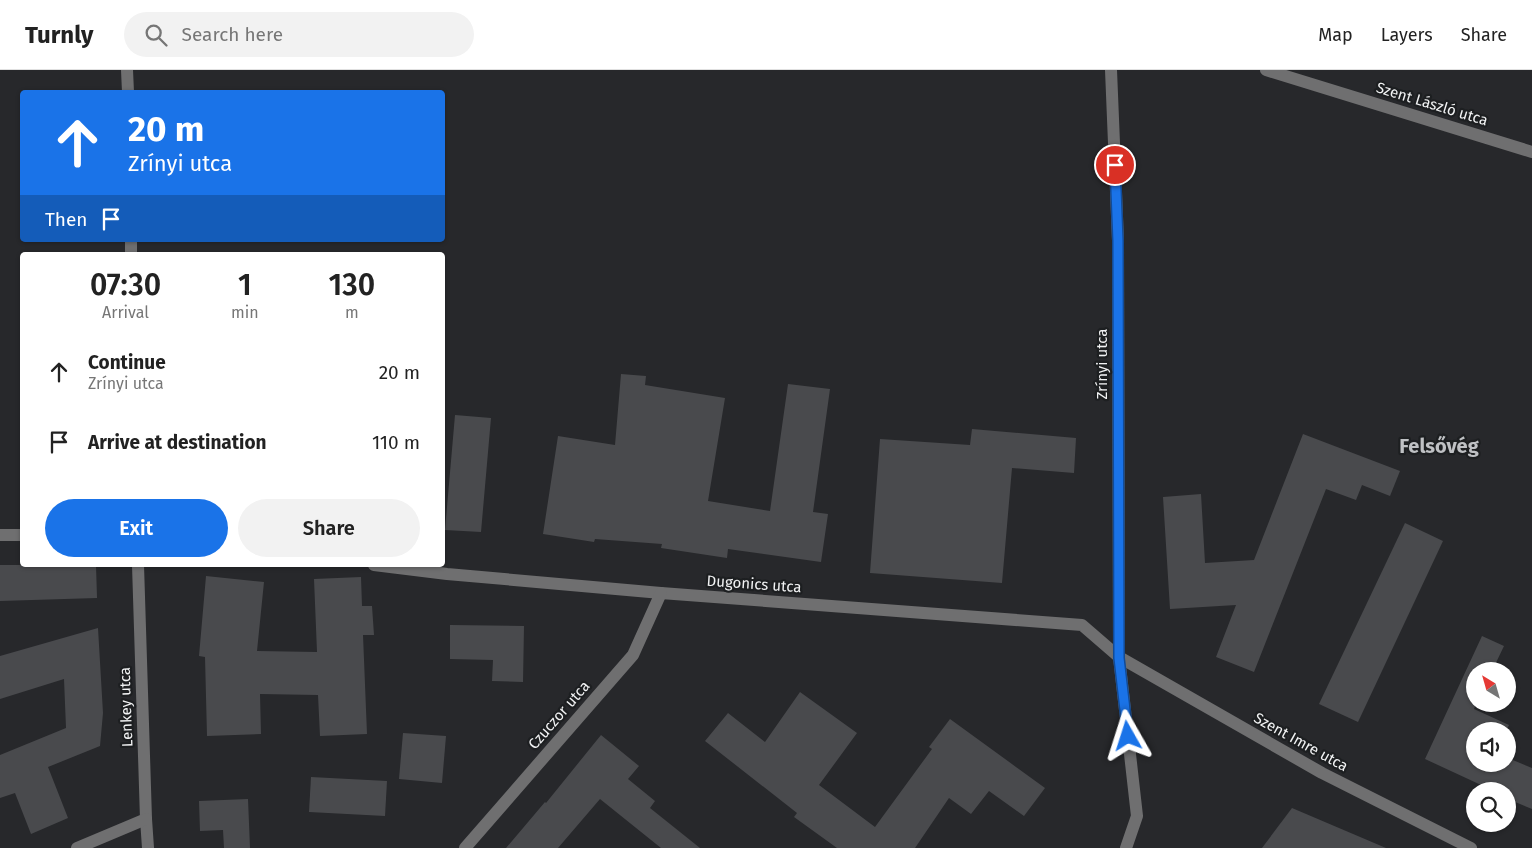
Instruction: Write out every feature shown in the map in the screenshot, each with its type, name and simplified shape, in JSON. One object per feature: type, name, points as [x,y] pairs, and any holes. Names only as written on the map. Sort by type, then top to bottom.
[{"type":"street","points":[[128,70],[128,90]]},
{"type":"street","name":"Zrínyi utca","points":[[1111,70],[1118,241],[1119,658],[1137,816],[1126,848]]},
{"type":"street","name":"Szent László utca","points":[[1266,70],[1532,152]]},
{"type":"street","points":[[0,535],[20,535]]},
{"type":"street","name":"Lenkey utca","points":[[138,567],[148,848]]},
{"type":"street","name":"Dugonics utca","points":[[390,567],[447,574],[661,593],[1082,625],[1119,658]]},
{"type":"street","name":"Czuczor utca","points":[[465,848],[634,655],[661,593]]},
{"type":"street","name":"Szent Imre utca","points":[[1119,658],[1322,774],[1471,848]]},
{"type":"street","points":[[77,848],[146,819]]},
{"type":"building","points":[[621,374],[646,376],[645,385],[725,398],[708,501],[770,511],[788,384],[830,389],[813,512],[828,514],[821,562],[728,549],[727,558],[661,548],[662,544],[595,539],[594,542],[543,534],[558,436],[615,445]]},
{"type":"building","points":[[455,415],[491,418],[481,532],[445,530]]},
{"type":"building","points":[[972,429],[1076,438],[1074,473],[1012,468],[1002,583],[870,573],[880,439],[970,445]]},
{"type":"building","points":[[1303,434],[1400,471],[1390,496],[1362,485],[1356,500],[1326,489],[1254,672],[1216,657],[1236,605],[1170,609],[1163,497],[1201,494],[1205,563],[1254,560]]},
{"type":"building","points":[[1405,523],[1443,541],[1358,722],[1319,704]]},
{"type":"building","points":[[0,565],[20,565],[20,567],[96,567],[97,598],[0,601]]},
{"type":"building","points":[[206,576],[264,582],[257,651],[317,652],[314,579],[361,577],[362,606],[372,606],[374,635],[363,635],[367,734],[320,736],[318,695],[260,694],[261,734],[207,736],[205,657],[199,656]]},
{"type":"building","points":[[450,625],[524,626],[523,682],[492,681],[493,660],[450,659]]},
{"type":"building","points":[[98,628],[103,713],[100,746],[48,767],[68,818],[31,834],[15,793],[0,798],[0,755],[66,728],[64,679],[0,699],[0,656]]},
{"type":"building","points":[[1482,636],[1504,646],[1496,662],[1470,662]]},
{"type":"building","points":[[1466,671],[1466,712],[1481,712],[1502,722],[1466,722],[1466,772],[1516,772],[1516,761],[1532,768],[1532,809],[1516,802],[1516,782],[1475,782],[1425,759]]},
{"type":"building","points":[[800,692],[857,733],[819,785],[875,827],[932,749],[929,747],[950,719],[1045,788],[1024,816],[989,791],[971,814],[949,798],[915,848],[837,848],[794,817],[797,813],[705,741],[728,713],[765,742]]},
{"type":"building","points":[[403,733],[446,736],[442,783],[399,779]]},
{"type":"building","points":[[601,735],[639,766],[628,779],[655,801],[650,808],[700,848],[661,848],[600,799],[558,848],[506,848],[546,803]]},
{"type":"building","points":[[311,777],[387,781],[385,816],[309,812]]},
{"type":"building","points":[[248,799],[250,848],[224,848],[223,830],[200,831],[199,801]]},
{"type":"building","points":[[1292,808],[1386,848],[1262,848]]},
{"type":"district","name":"Felsővég","points":[[1439,446]]},
{"type":"route","points":[[1115,165],[1118,241],[1119,658],[1128,736]]}]
